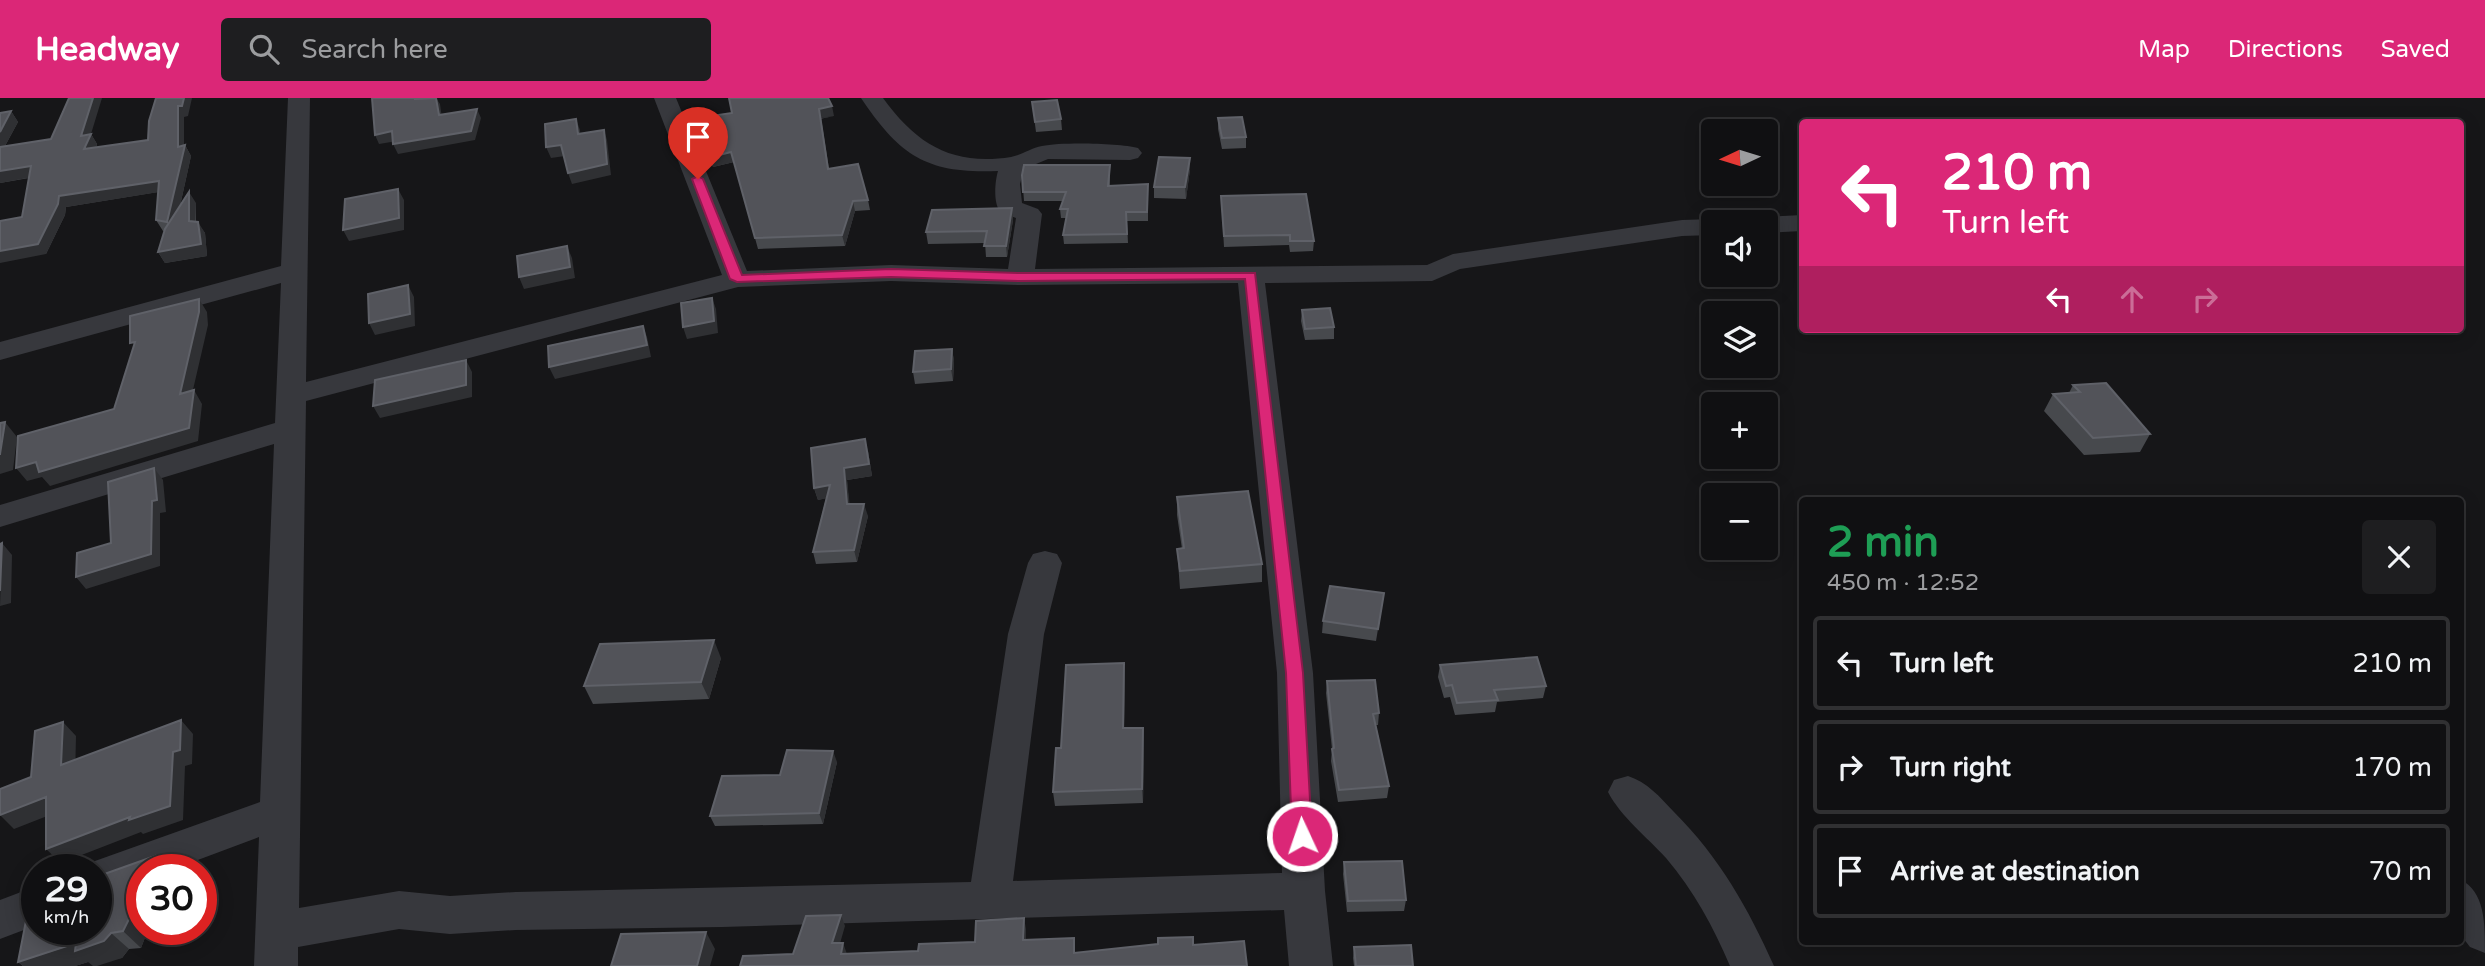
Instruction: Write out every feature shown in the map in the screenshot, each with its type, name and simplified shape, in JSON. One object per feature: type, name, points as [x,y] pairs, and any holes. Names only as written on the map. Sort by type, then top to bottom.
[{"type":"street","points":[[299,98],[276,949],[399,910],[450,915],[516,911],[1304,891]]},
{"type":"street","points":[[665,98],[737,279]]},
{"type":"street","points":[[872,98],[914,145],[930,156],[949,163],[1015,164]]},
{"type":"street","points":[[1020,277],[1029,214],[1010,207],[1010,168],[1045,152],[1130,153]]},
{"type":"street","points":[[1778,224],[1799,223]]},
{"type":"street","points":[[0,516],[290,412],[737,279],[891,273],[1020,277],[1432,273],[1453,262],[1701,228]]},
{"type":"street","points":[[0,351],[294,271]]},
{"type":"street","points":[[1251,275],[1294,673],[1304,891],[1311,966]]},
{"type":"street","points":[[989,900],[1026,634],[1045,563]]},
{"type":"street","points":[[1628,792],[1669,832],[1700,868],[1727,911],[1752,966]]},
{"type":"street","points":[[112,873],[280,812]]},
{"type":"street","points":[[2464,904],[2485,933]]},
{"type":"street","points":[[0,920],[21,911]]},
{"type":"building","points":[[69,98],[93,98],[81,136],[91,134],[84,149],[148,140],[149,121],[156,98],[184,98],[182,106],[178,106],[178,147],[185,145],[167,222],[156,220],[159,181],[59,196],[58,204],[38,244],[0,251],[0,221],[22,217],[31,166],[0,171],[0,147],[51,139]]},
{"type":"building","points":[[372,98],[436,98],[439,115],[477,109],[471,131],[393,144],[392,131],[375,135]]},
{"type":"building","points":[[729,98],[828,98],[832,106],[819,109],[828,169],[858,164],[868,200],[853,201],[842,235],[755,238],[731,152],[711,157],[704,143],[704,117],[732,113]]},
{"type":"building","points":[[1057,100],[1061,119],[1035,122],[1032,102]]},
{"type":"building","points":[[11,111],[0,132],[0,113]]},
{"type":"building","points":[[1242,117],[1246,137],[1222,138],[1218,118]]},
{"type":"building","points":[[576,119],[578,134],[604,130],[607,164],[568,173],[561,145],[546,147],[545,124]]},
{"type":"building","points":[[1159,157],[1190,158],[1185,187],[1154,187]]},
{"type":"building","points":[[1024,165],[1110,165],[1108,186],[1148,184],[1147,212],[1126,212],[1127,234],[1063,235],[1068,209],[1060,209],[1066,192],[1023,192]]},
{"type":"building","points":[[398,189],[399,218],[343,230],[345,199]]},
{"type":"building","points":[[189,192],[189,221],[198,222],[201,244],[158,252],[165,229]]},
{"type":"building","points":[[1306,194],[1314,241],[1290,241],[1290,235],[1224,236],[1221,196]]},
{"type":"building","points":[[1012,208],[1006,246],[984,246],[987,231],[926,232],[932,210]]},
{"type":"building","points":[[567,246],[570,267],[519,277],[517,256]]},
{"type":"building","points":[[408,285],[410,314],[369,323],[368,294]]},
{"type":"building","points":[[712,298],[714,321],[683,327],[681,303]]},
{"type":"building","points":[[199,299],[199,312],[180,394],[194,390],[189,428],[39,472],[36,462],[16,468],[18,436],[114,409],[135,342],[130,343],[130,316]]},
{"type":"building","points":[[1330,308],[1334,327],[1305,329],[1302,310]]},
{"type":"building","points":[[643,326],[647,345],[549,367],[548,346]]},
{"type":"building","points":[[952,349],[951,369],[913,372],[915,351]]},
{"type":"building","points":[[466,360],[466,385],[373,406],[375,380]]},
{"type":"building","points":[[2106,383],[2150,434],[2093,438],[2053,394],[2080,392],[2073,385]]},
{"type":"building","points":[[5,422],[0,454],[0,423]]},
{"type":"building","points":[[865,439],[869,464],[844,468],[847,504],[864,504],[854,550],[813,552],[830,485],[814,488],[811,448]]},
{"type":"building","points":[[154,468],[157,500],[152,501],[151,554],[76,577],[77,553],[111,543],[108,482]]},
{"type":"building","points":[[1248,491],[1262,564],[1180,571],[1177,549],[1184,548],[1177,497]]},
{"type":"building","points":[[2,543],[0,591],[0,544]]},
{"type":"building","points":[[1330,586],[1384,593],[1378,629],[1323,621]]},
{"type":"building","points":[[714,640],[701,682],[584,686],[600,644]]},
{"type":"building","points":[[1537,657],[1546,686],[1494,690],[1498,700],[1457,703],[1452,685],[1446,686],[1440,665]]},
{"type":"building","points":[[1124,663],[1123,728],[1143,728],[1142,789],[1053,792],[1056,748],[1061,748],[1066,665]]},
{"type":"building","points":[[1375,680],[1379,713],[1373,714],[1389,786],[1339,790],[1332,749],[1327,681]]},
{"type":"building","points":[[181,720],[180,750],[173,752],[170,806],[129,820],[130,817],[46,849],[46,797],[0,815],[0,789],[31,777],[35,731],[63,722],[61,765]]},
{"type":"building","points":[[787,750],[833,751],[819,813],[710,816],[722,776],[780,775]]},
{"type":"building","points":[[1402,861],[1406,900],[1348,901],[1344,862]]},
{"type":"building","points":[[126,866],[126,925],[123,931],[112,933],[112,871]]},
{"type":"building","points":[[841,915],[832,943],[843,943],[841,954],[918,951],[919,944],[975,942],[976,921],[1024,918],[1023,940],[1074,938],[1074,953],[1158,944],[1158,938],[1193,937],[1193,945],[1244,941],[1247,966],[740,966],[743,956],[793,954],[806,916]]},
{"type":"building","points":[[706,932],[697,966],[611,966],[621,934]]},
{"type":"building","points":[[21,945],[70,945],[18,962]]},
{"type":"building","points":[[76,945],[92,945],[75,951]]},
{"type":"building","points":[[1411,945],[1413,966],[1356,966],[1354,947]]},
{"type":"route","points":[[698,179],[737,279],[891,273],[1020,277],[1251,275],[1294,673],[1302,836]]}]
